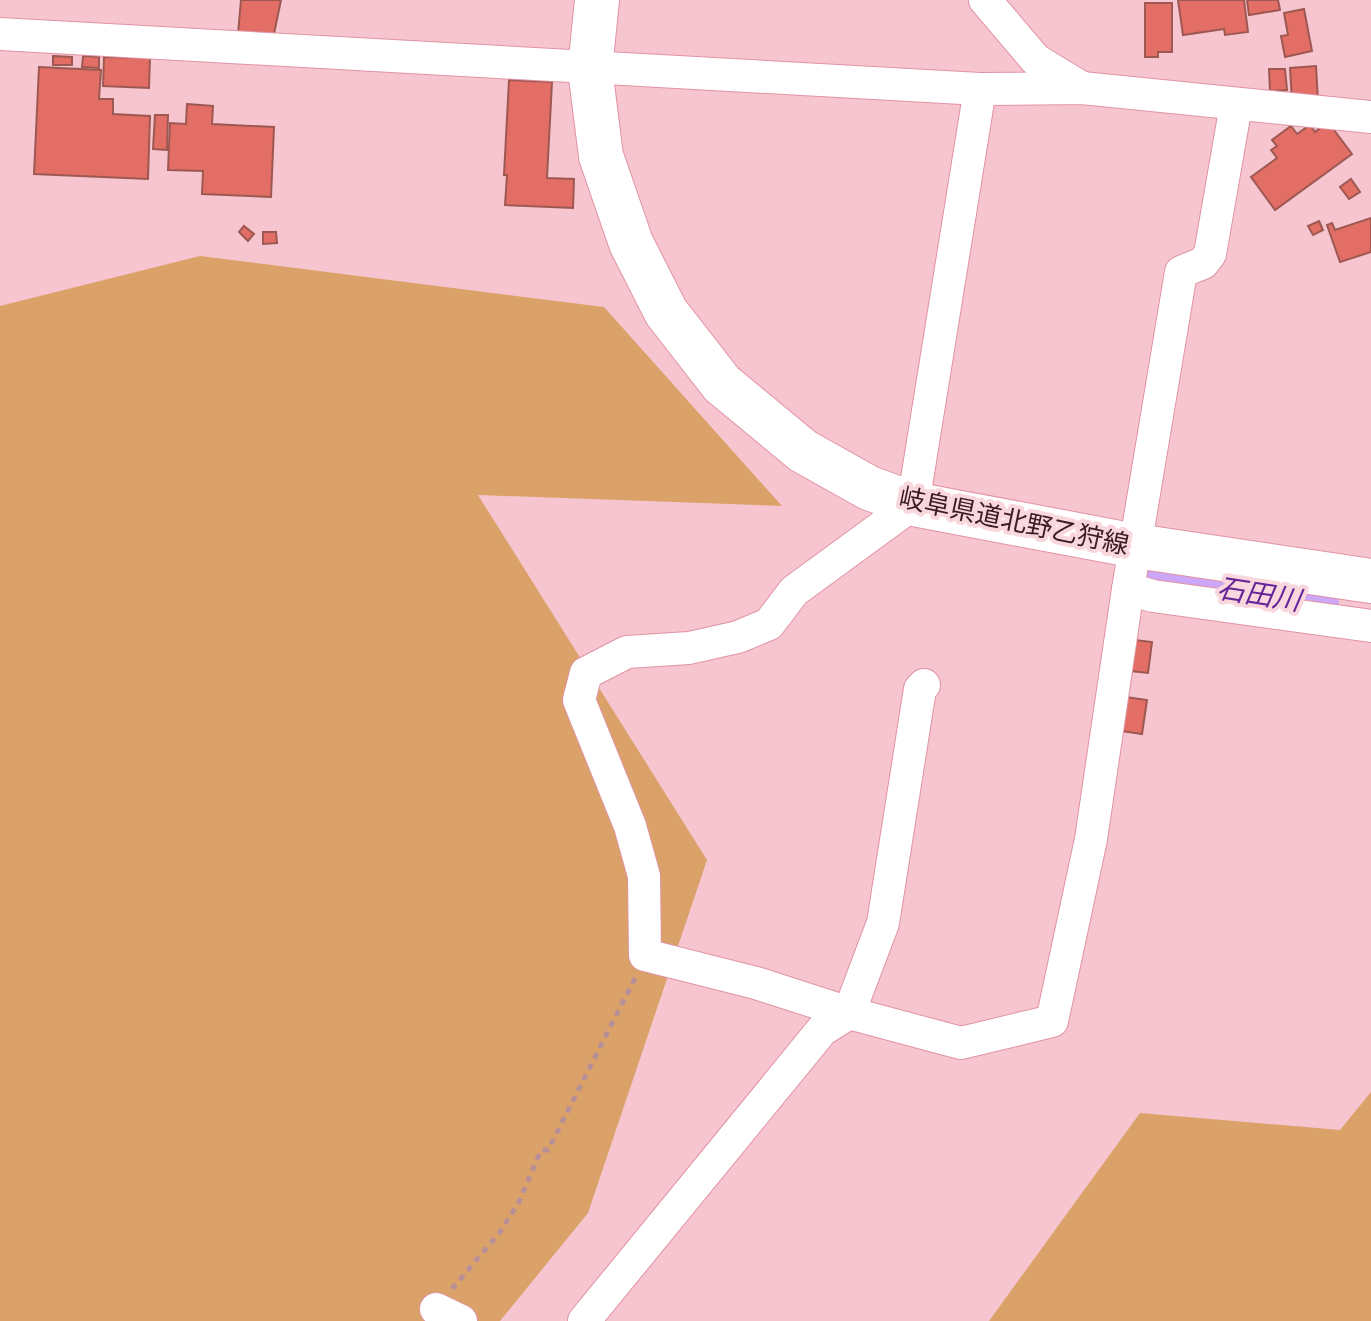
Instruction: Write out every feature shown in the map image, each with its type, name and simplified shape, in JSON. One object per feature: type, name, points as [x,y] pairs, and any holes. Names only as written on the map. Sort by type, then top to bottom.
[{"type":"main road","name":"岐阜県道北野乙狩線","points":[[597,0],[590,69],[601,156],[631,243],[666,312],[722,384],[803,451],[869,488],[913,504],[1136,546],[1371,581]]},
{"type":"street","points":[[985,0],[1036,60],[1082,88]]},
{"type":"street","points":[[0,34],[980,89],[1082,88],[1371,117]]},
{"type":"street","points":[[980,89],[913,504],[794,591],[769,624],[738,637],[689,648],[627,652],[586,673],[579,700],[630,826],[644,876],[645,955],[756,983],[849,1013],[961,1043],[1052,1021],[1091,839],[1128,589],[1181,272],[1203,263],[1210,254],[1236,105]]},
{"type":"street","points":[[1128,589],[1153,596],[1371,626]]},
{"type":"street","points":[[584,1321],[822,1030],[849,1013],[883,923],[920,689],[924,685]]},
{"type":"path","points":[[449,1315],[519,1202],[541,1150],[548,1150],[626,1001],[645,955]]},
{"type":"shaded area","points":[[200,256],[604,307],[782,506],[478,495],[707,860],[588,1213],[500,1321],[0,1321],[0,306]]},
{"type":"shaded area","points":[[1371,1092],[1371,1321],[989,1321],[1140,1113],[1340,1130]]},
{"type":"building","points":[[241,0],[281,0],[273,39],[238,34]]},
{"type":"building","points":[[1178,0],[1244,0],[1248,32],[1225,35],[1224,29],[1183,35]]},
{"type":"building","points":[[1247,0],[1278,0],[1280,10],[1249,15]]},
{"type":"building","points":[[1145,3],[1172,3],[1172,52],[1158,52],[1158,57],[1145,57]]},
{"type":"building","points":[[1304,9],[1312,51],[1285,57],[1281,36],[1288,35],[1284,13]]},
{"type":"building","points":[[53,56],[72,57],[72,65],[53,65]]},
{"type":"building","points":[[83,56],[99,57],[99,68],[82,67]]},
{"type":"building","points":[[104,57],[150,58],[149,88],[103,86]]},
{"type":"building","points":[[1316,66],[1318,100],[1292,101],[1290,68]]},
{"type":"building","points":[[39,67],[101,70],[99,99],[113,99],[113,114],[150,116],[148,179],[34,174]]},
{"type":"building","points":[[1269,69],[1285,69],[1287,90],[1270,91]]},
{"type":"building","points":[[509,80],[552,82],[547,178],[574,179],[573,208],[505,205]]},
{"type":"building","points":[[187,104],[213,106],[212,124],[274,127],[271,197],[202,194],[203,171],[168,170],[170,123],[186,124]]},
{"type":"building","points":[[155,115],[168,115],[167,150],[153,149]]},
{"type":"building","points":[[1328,122],[1352,154],[1275,210],[1251,177],[1277,158],[1271,150],[1277,146],[1272,140],[1291,126],[1297,134],[1310,125],[1315,132]]},
{"type":"building","points":[[1351,179],[1360,192],[1349,199],[1340,187]]},
{"type":"building","points":[[1371,218],[1371,252],[1340,262],[1327,225],[1332,223],[1335,230]]},
{"type":"building","points":[[1319,221],[1323,230],[1313,235],[1308,226]]},
{"type":"building","points":[[244,226],[254,234],[248,241],[239,232]]},
{"type":"building","points":[[263,232],[276,232],[277,243],[263,244]]},
{"type":"building","points":[[1135,640],[1152,642],[1148,673],[1131,671]]},
{"type":"building","points":[[1126,697],[1147,700],[1142,734],[1121,731]]},
{"type":"waterway","name":"石田川","points":[[1146,576],[1316,604]]}]
